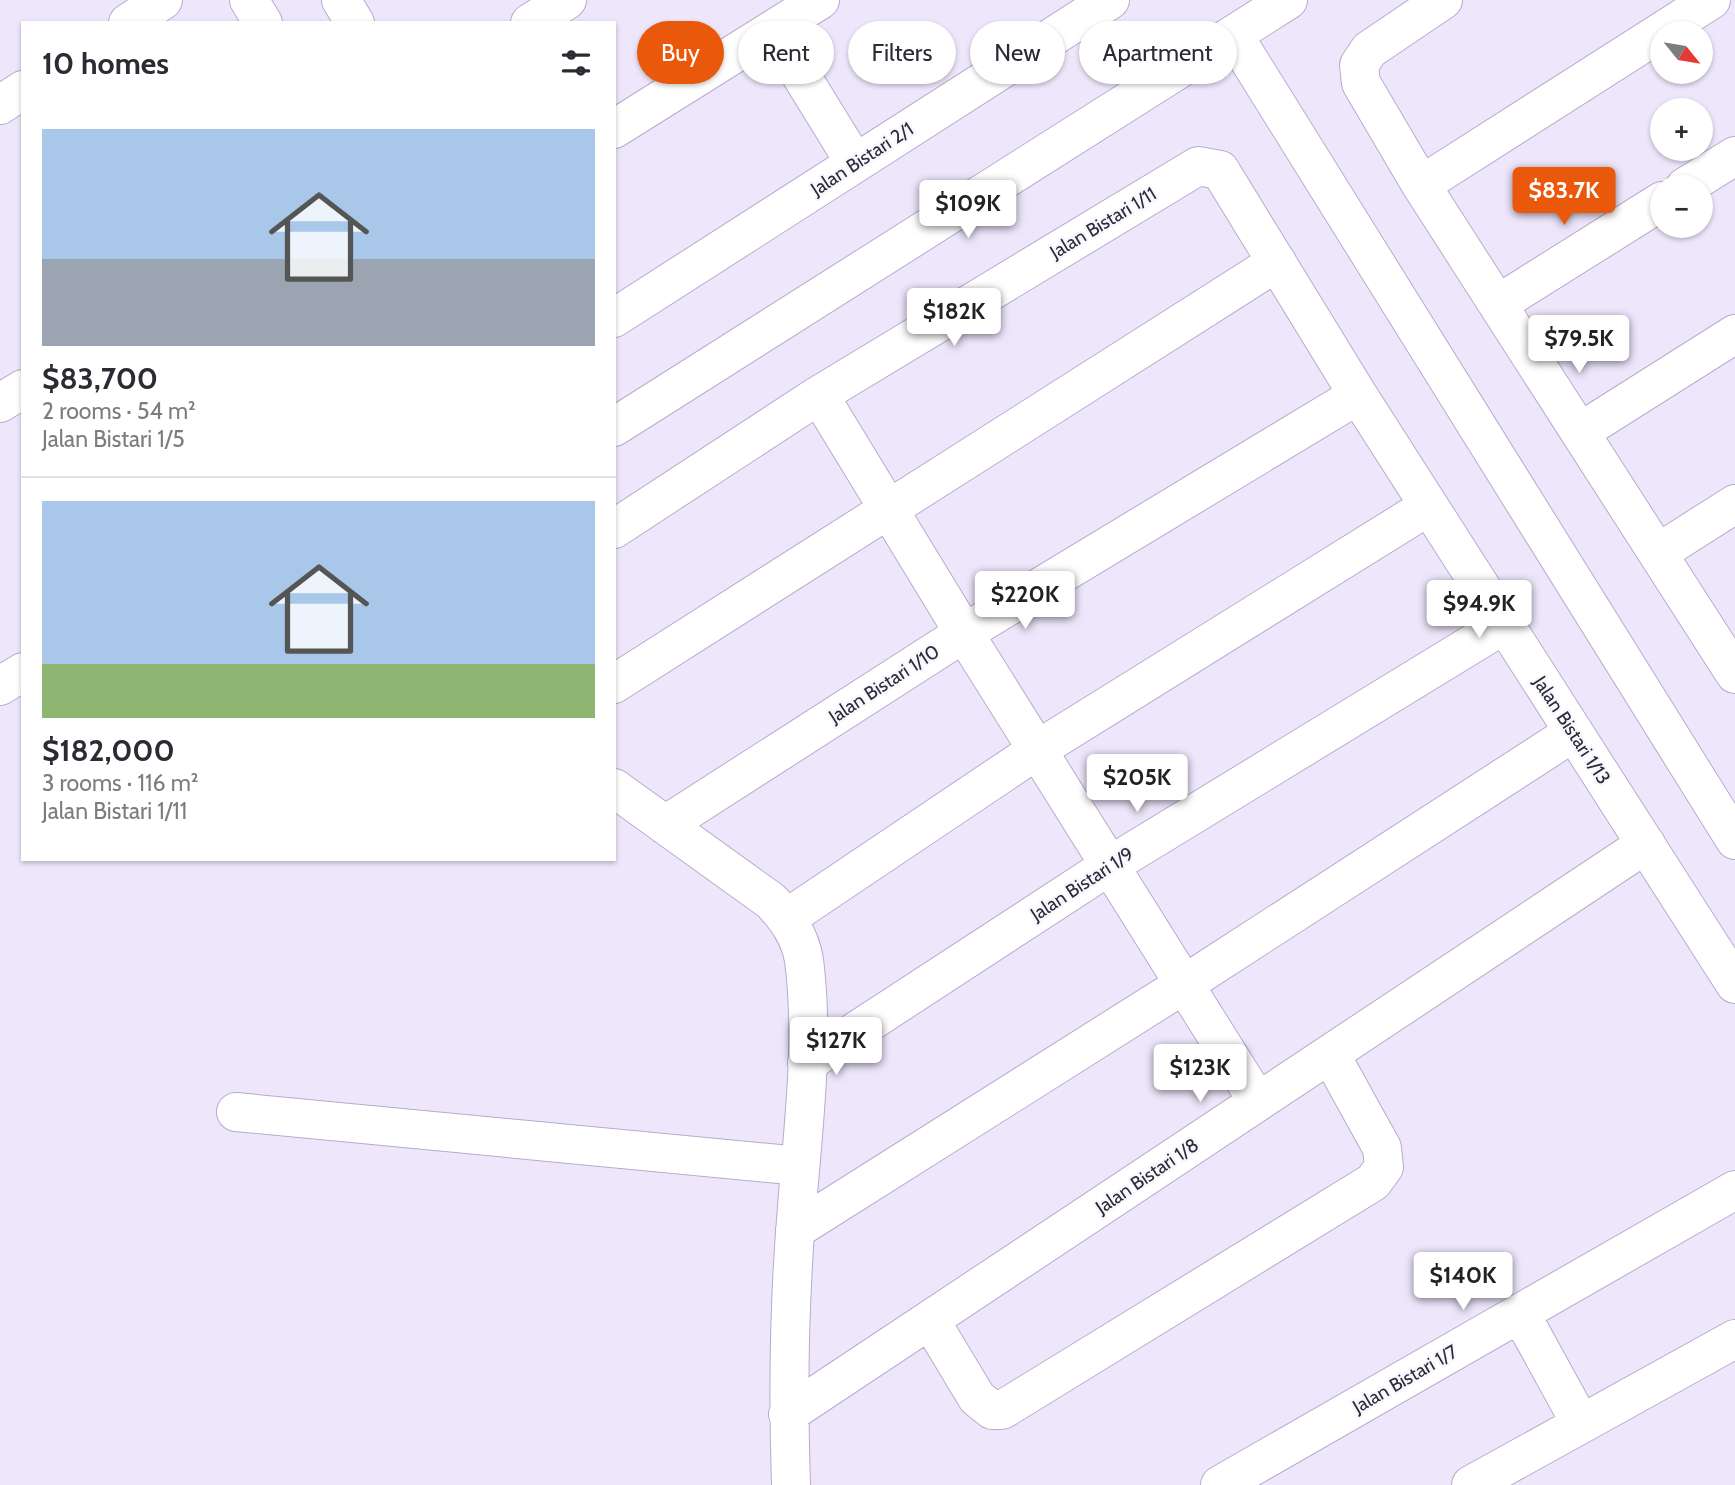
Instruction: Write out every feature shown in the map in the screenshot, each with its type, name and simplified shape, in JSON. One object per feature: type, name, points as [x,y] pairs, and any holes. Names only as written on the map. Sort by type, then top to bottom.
[{"type":"street","points":[[131,21],[163,0]]},
{"type":"street","points":[[250,0],[262,21]]},
{"type":"street","points":[[341,0],[354,21]]},
{"type":"street","points":[[533,21],[567,0]]},
{"type":"street","points":[[787,21],[820,0]]},
{"type":"street","name":"Jalan Bistari 2/1","points":[[616,316],[1110,0]]},
{"type":"street","points":[[1237,34],[1288,0]]},
{"type":"street","points":[[1443,0],[1363,57],[1359,74],[1373,107],[1735,674]]},
{"type":"street","points":[[1421,185],[1711,0]]},
{"type":"street","points":[[1237,41],[1735,840]]},
{"type":"street","points":[[616,128],[738,52]]},
{"type":"street","points":[[806,84],[855,163]]},
{"type":"street","points":[[616,426],[1158,84]]},
{"type":"street","points":[[0,105],[21,91]]},
{"type":"street","points":[[1704,175],[1735,156]]},
{"type":"street","name":"Jalan Bistari 1/11","points":[[616,528],[818,394],[1198,166],[1220,170],[1277,262]]},
{"type":"street","points":[[1498,304],[1650,209]]},
{"type":"street","points":[[616,683],[1277,262]]},
{"type":"street","name":"Jalan Bistari 1/13","points":[[1277,262],[1358,395],[1735,984]]},
{"type":"street","points":[[1580,432],[1735,334]]},
{"type":"street","points":[[0,403],[21,390]]},
{"type":"street","points":[[818,394],[964,634],[1258,1102]]},
{"type":"street","name":"Jalan Bistari 1/10","points":[[665,825],[964,634],[1358,395]]},
{"type":"street","points":[[1658,553],[1735,504]]},
{"type":"street","points":[[787,918],[1037,750],[1429,506]]},
{"type":"street","name":"Jalan Bistari 1/9","points":[[807,1063],[1109,866],[1505,624]]},
{"type":"street","points":[[0,686],[21,673]]},
{"type":"street","points":[[795,1230],[1184,985],[1574,732]]},
{"type":"street","points":[[616,789],[771,901],[787,918],[797,937],[803,959],[807,1063],[795,1230],[788,1415],[791,1485]]},
{"type":"street","name":"Jalan Bistari 1/8","points":[[788,1415],[1646,844]]},
{"type":"street","points":[[930,1320],[976,1398],[992,1410],[1002,1410],[1373,1182],[1384,1167],[1382,1148],[1330,1054]]},
{"type":"street","points":[[236,1112],[800,1166]]},
{"type":"street","name":"Jalan Bistari 1/7","points":[[1220,1485],[1735,1190]]},
{"type":"street","points":[[1520,1313],[1581,1424]]},
{"type":"street","points":[[1471,1485],[1735,1339]]}]
